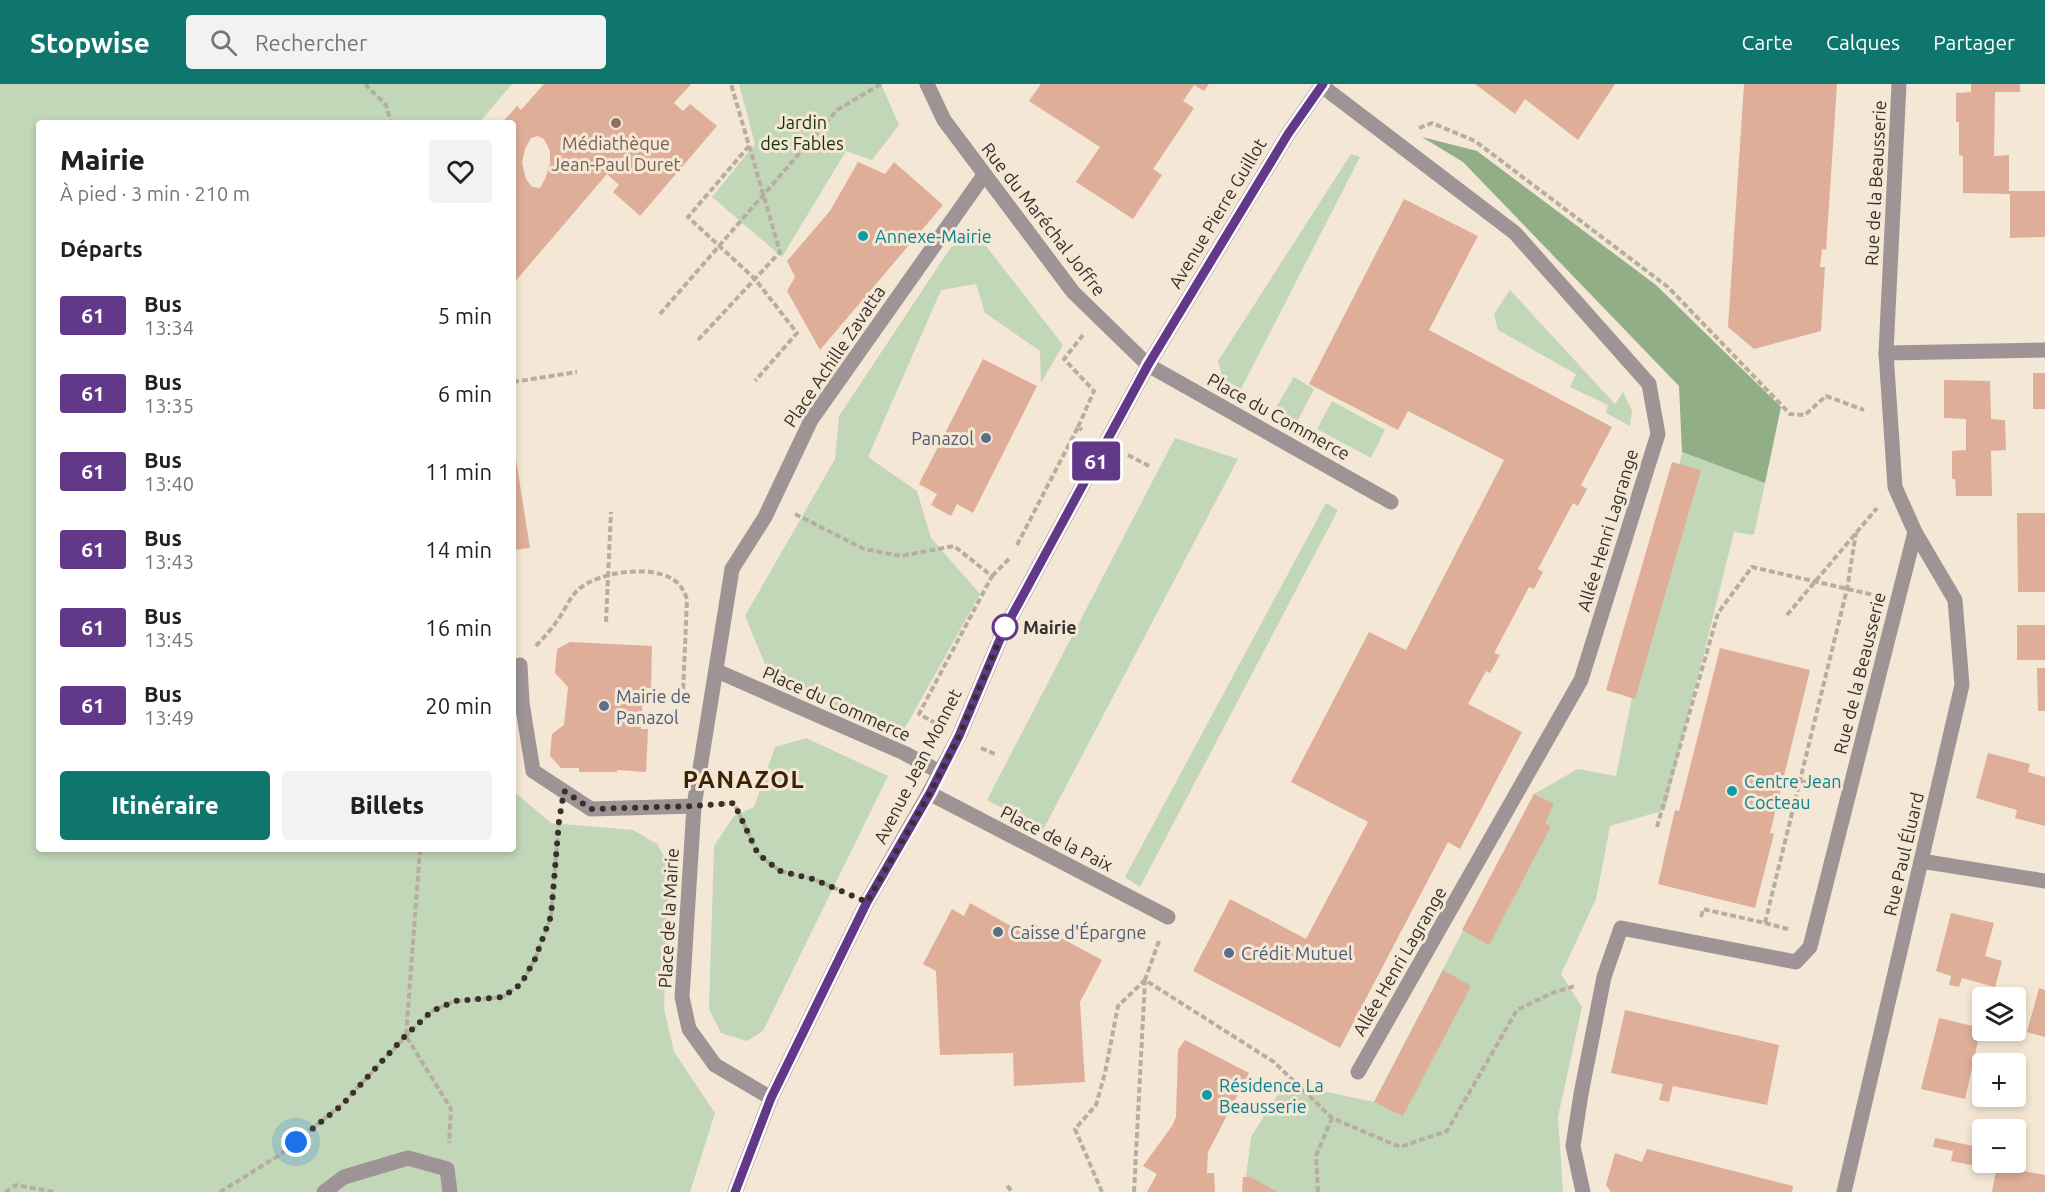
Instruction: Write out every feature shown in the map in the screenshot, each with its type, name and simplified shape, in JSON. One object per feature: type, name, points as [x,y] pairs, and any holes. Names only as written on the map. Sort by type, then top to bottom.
[{"type":"street","name":"Rue du Maréchal Joffre","points":[[927,84],[944,120],[1072,292],[1148,365]]},
{"type":"street","name":"Rue de la Beausserie","points":[[1583,1192],[1573,1146],[1604,977],[1620,928],[1796,962],[1810,947],[1915,532],[1895,487],[1886,353],[1899,84]]},
{"type":"street","name":"Allée Henri Lagrange","points":[[1322,85],[1515,233],[1649,384],[1658,434],[1581,680],[1358,1072]]},
{"type":"street","name":"Avenue Pierre Guillot","points":[[1148,365],[1288,134],[1322,85]]},
{"type":"street","name":"Place Achille Zavatta","points":[[732,569],[765,517],[811,420],[984,175]]},
{"type":"street","points":[[1886,353],[2045,350]]},
{"type":"street","name":"Place du Commerce","points":[[1148,365],[1391,502]]},
{"type":"street","name":"Avenue Jean Monnet","points":[[735,1192],[771,1098],[867,902],[930,793],[959,736],[1003,632],[1148,365]]},
{"type":"street","name":"Rue Paul Éluard","points":[[1844,1192],[1962,685],[1955,600],[1915,532]]},
{"type":"street","name":"Place de la Mairie","points":[[732,569],[694,806],[682,997],[689,1029],[715,1065],[771,1098]]},
{"type":"street","points":[[520,665],[522,703],[533,771],[591,809],[694,806]]},
{"type":"street","name":"Place du Commerce","points":[[717,671],[904,753],[940,772]]},
{"type":"street","name":"Place de la Paix","points":[[930,793],[1168,916]]},
{"type":"street","points":[[1921,861],[2045,881]]},
{"type":"street","points":[[324,1192],[344,1177],[408,1158],[447,1169],[450,1192]]},
{"type":"path","points":[[365,84],[386,105],[390,120]]},
{"type":"path","points":[[698,340],[780,252],[731,84]]},
{"type":"path","points":[[660,314],[837,110],[881,84]]},
{"type":"path","points":[[1390,138],[1432,123],[1475,141],[1668,286],[1790,414],[1805,415],[1826,396],[1863,410],[1889,412]]},
{"type":"path","points":[[749,146],[688,217],[755,279],[797,333],[755,381]]},
{"type":"path","points":[[1078,428],[1094,392],[1064,359],[1098,317]]},
{"type":"path","points":[[516,382],[577,372]]},
{"type":"path","points":[[1787,615],[1895,487]]},
{"type":"path","points":[[772,502],[864,549],[901,556],[954,546],[992,576],[919,714],[997,755]]},
{"type":"path","points":[[606,622],[611,512]]},
{"type":"path","points":[[1695,942],[1703,909],[1766,923],[1847,589],[1856,533]]},
{"type":"path","points":[[1657,827],[1718,613],[1752,567],[1898,600]]},
{"type":"path","points":[[520,665],[555,625],[576,591],[590,581],[608,574],[650,572],[672,579],[682,588],[687,599],[682,702]]},
{"type":"path","points":[[220,1192],[281,1154],[342,1105],[405,1036],[432,1011],[455,1001],[503,997],[521,984],[535,959],[551,916],[559,821],[564,791]]},
{"type":"path","points":[[694,806],[734,803],[758,854],[773,866],[780,871],[813,879],[867,902]]},
{"type":"path","points":[[420,852],[405,1036],[452,1109],[447,1169]]},
{"type":"path","points":[[1102,1192],[1075,1129],[1096,1105],[1106,1073],[1118,1006],[1145,980],[1138,1153],[1134,1192]]},
{"type":"path","points":[[1318,1192],[1316,1156],[1332,1118]]},
{"type":"path","points":[[5,1192],[16,1185],[55,1192]]},
{"type":"path","points":[[1007,1186],[1013,1192]]},
{"type":"green space","points":[[0,84],[512,84],[482,120],[36,120],[36,852],[516,852],[516,794],[551,823],[633,830],[657,844],[670,867],[664,1008],[674,1052],[715,1113],[690,1192],[0,1192]]},
{"type":"green space","name":"Jardin des Fables","points":[[739,84],[881,84],[899,125],[872,160],[846,151],[782,257],[712,197],[755,144]]},
{"type":"green space","points":[[1422,137],[1477,151],[1656,285],[1781,407],[1765,483],[1682,452],[1679,386],[1463,162]]},
{"type":"green space","points":[[1351,154],[1360,157],[1241,389],[1223,379],[1218,361]]},
{"type":"green space","points":[[979,237],[1063,345],[1041,383],[1040,351],[985,313],[976,284],[941,290],[868,457],[917,491],[931,538],[980,594],[900,737],[770,676],[745,616],[835,459],[839,416],[951,247]]},
{"type":"green space","points":[[1510,290],[1615,404],[1623,392],[1632,411],[1630,426],[1606,413],[1608,405],[1570,387],[1576,374],[1498,330],[1494,314]]},
{"type":"green space","points":[[1294,377],[1314,389],[1297,422],[1275,409]]},
{"type":"green space","points":[[1332,401],[1385,430],[1371,458],[1317,429]]},
{"type":"green space","points":[[1175,438],[1238,459],[1043,830],[987,800]]},
{"type":"green space","points":[[1682,452],[1765,483],[1754,535],[1734,532],[1665,810],[1610,826],[1596,899],[1561,974],[1582,1007],[1558,1117],[1563,1192],[1244,1192],[1251,1137],[1285,1083],[1374,1102],[1534,794],[1578,769],[1616,776]]},
{"type":"green space","points":[[1326,503],[1338,510],[1140,887],[1125,877]]},
{"type":"green space","points":[[806,738],[888,776],[763,1031],[747,1041],[721,1033],[709,1009],[714,846],[734,816],[754,807],[775,747]]},
{"type":"building","points":[[544,84],[691,84],[674,103],[683,111],[690,104],[717,126],[640,216],[613,192],[619,185],[607,174],[516,280],[516,120],[505,120],[517,106],[521,110]],"holes":[[[538,136],[544,139],[550,151],[550,164],[545,179],[540,188],[532,187],[526,179],[522,163],[525,149],[531,138]]]},
{"type":"building","points":[[1041,84],[1209,84],[1204,91],[1194,85],[1183,101],[1194,108],[1153,169],[1162,175],[1133,219],[1076,182],[1100,147],[1029,101]]},
{"type":"building","points":[[1475,84],[1615,84],[1578,140],[1525,99],[1515,114]]},
{"type":"building","points":[[1744,84],[1837,84],[1826,250],[1822,249],[1820,267],[1825,267],[1821,331],[1754,349],[1728,327]]},
{"type":"building","points":[[1971,84],[2020,84],[2020,92],[1995,92],[1994,156],[2009,155],[2009,191],[2045,191],[2045,237],[2010,238],[2010,194],[1963,193],[1963,156],[1959,155],[1956,93],[1971,92]]},
{"type":"building","name":"Annexe-Mairie","points":[[858,162],[885,174],[894,162],[943,205],[820,350],[787,291],[795,277],[787,261],[830,211]]},
{"type":"building","points":[[1404,199],[1478,236],[1429,330],[1612,427],[1581,485],[1587,489],[1578,506],[1573,503],[1538,569],[1543,572],[1534,589],[1529,587],[1494,653],[1500,655],[1490,673],[1486,671],[1468,704],[1522,732],[1460,849],[1448,842],[1340,1048],[1193,971],[1230,899],[1306,939],[1368,822],[1291,782],[1369,632],[1406,650],[1504,460],[1408,411],[1398,430],[1309,384]]},
{"type":"building","points":[[983,359],[1037,386],[973,513],[957,504],[951,516],[931,505],[937,494],[919,484]]},
{"type":"building","points":[[2033,373],[2045,373],[2045,409],[2033,409]]},
{"type":"building","points":[[1944,380],[1990,381],[1991,419],[2005,420],[2006,450],[1991,451],[1992,496],[1956,496],[1955,479],[1952,479],[1952,451],[1966,450],[1966,419],[1944,418]]},
{"type":"building","points":[[516,459],[530,548],[516,550]]},
{"type":"building","points":[[1672,462],[1701,470],[1635,699],[1606,690]]},
{"type":"building","points":[[2017,513],[2045,513],[2045,592],[2018,592]]},
{"type":"building","points":[[2017,625],[2045,625],[2045,660],[2017,660]]},
{"type":"building","name":"Mairie de Panazol","points":[[570,642],[652,646],[651,688],[643,688],[641,729],[648,729],[646,772],[617,770],[617,772],[579,772],[579,768],[561,768],[550,756],[552,734],[564,725],[568,687],[555,673],[557,649]]},
{"type":"building","name":"Centre Jean Cocteau","points":[[1720,648],[1810,670],[1770,833],[1774,834],[1755,908],[1658,884],[1675,810],[1679,811]]},
{"type":"building","points":[[2037,668],[2045,668],[2045,711],[2038,711]]},
{"type":"building","points":[[1988,753],[2030,764],[2028,772],[2045,777],[2045,826],[2015,818],[2017,810],[1976,798]]},
{"type":"building","points":[[1534,794],[1554,804],[1545,823],[1551,826],[1489,945],[1462,930]]},
{"type":"building","points":[[970,903],[1027,935],[1033,923],[1102,960],[1080,1002],[1085,1082],[1014,1086],[1013,1053],[940,1055],[936,971],[923,964],[952,909],[964,916]]},
{"type":"building","points":[[1951,913],[1994,923],[1985,956],[2002,961],[1995,987],[1962,978],[1959,987],[1949,985],[1951,976],[1936,971]]},
{"type":"building","points":[[1443,970],[1471,986],[1403,1116],[1374,1102]]},
{"type":"building","points":[[2039,988],[2045,990],[2045,1037],[2027,1032]]},
{"type":"building","points":[[1625,1010],[1779,1045],[1767,1105],[1673,1086],[1669,1102],[1659,1100],[1663,1084],[1611,1073]]},
{"type":"building","points":[[1939,1018],[1972,1026],[1972,1041],[1978,1041],[1975,1053],[1972,1053],[1972,1068],[1965,1099],[1921,1089]]},
{"type":"building","name":"Résidence La Beausserie","points":[[1185,1040],[1249,1073],[1208,1152],[1207,1173],[1214,1173],[1215,1192],[1147,1192],[1157,1174],[1143,1166],[1176,1117],[1178,1050]]},
{"type":"building","points":[[1935,1138],[1972,1146],[1972,1165],[1951,1161],[1953,1151],[1933,1147]]},
{"type":"building","points":[[1647,1149],[1793,1186],[1792,1192],[1611,1192],[1606,1185],[1615,1153],[1642,1162]]},
{"type":"building","points":[[2026,1171],[2045,1175],[2045,1192],[1992,1192],[1996,1173]]},
{"type":"building","points":[[1243,1177],[1250,1177],[1278,1192],[1242,1192]]},
{"type":"bus line","name":"61","points":[[735,1192],[771,1098],[867,902],[930,793],[959,736],[1003,632],[1148,365],[1288,134],[1323,84]]},
{"type":"place","name":"Médiathèque Jean-Paul Duret","points":[[616,123]]},
{"type":"place","name":"Annexe-Mairie","points":[[863,236]]},
{"type":"place","name":"Panazol","points":[[986,438]]},
{"type":"place","name":"Mairie","points":[[1005,627]]},
{"type":"place","name":"Mairie de Panazol","points":[[604,706]]},
{"type":"place","name":"Centre Jean Cocteau","points":[[1732,791]]},
{"type":"place","name":"Caisse d'Épargne","points":[[998,932]]},
{"type":"place","name":"Crédit Mutuel","points":[[1229,953]]},
{"type":"place","name":"Résidence La Beausserie","points":[[1207,1095]]},
{"type":"district","name":"PANAZOL","points":[[744,779]]},
{"type":"route","points":[[296,1142],[342,1105],[405,1036],[432,1011],[455,1001],[503,997],[521,984],[535,959],[551,916],[559,821],[564,791],[591,809],[734,803],[758,854],[780,871],[813,879],[867,902],[930,793],[959,736],[1005,627]]}]
